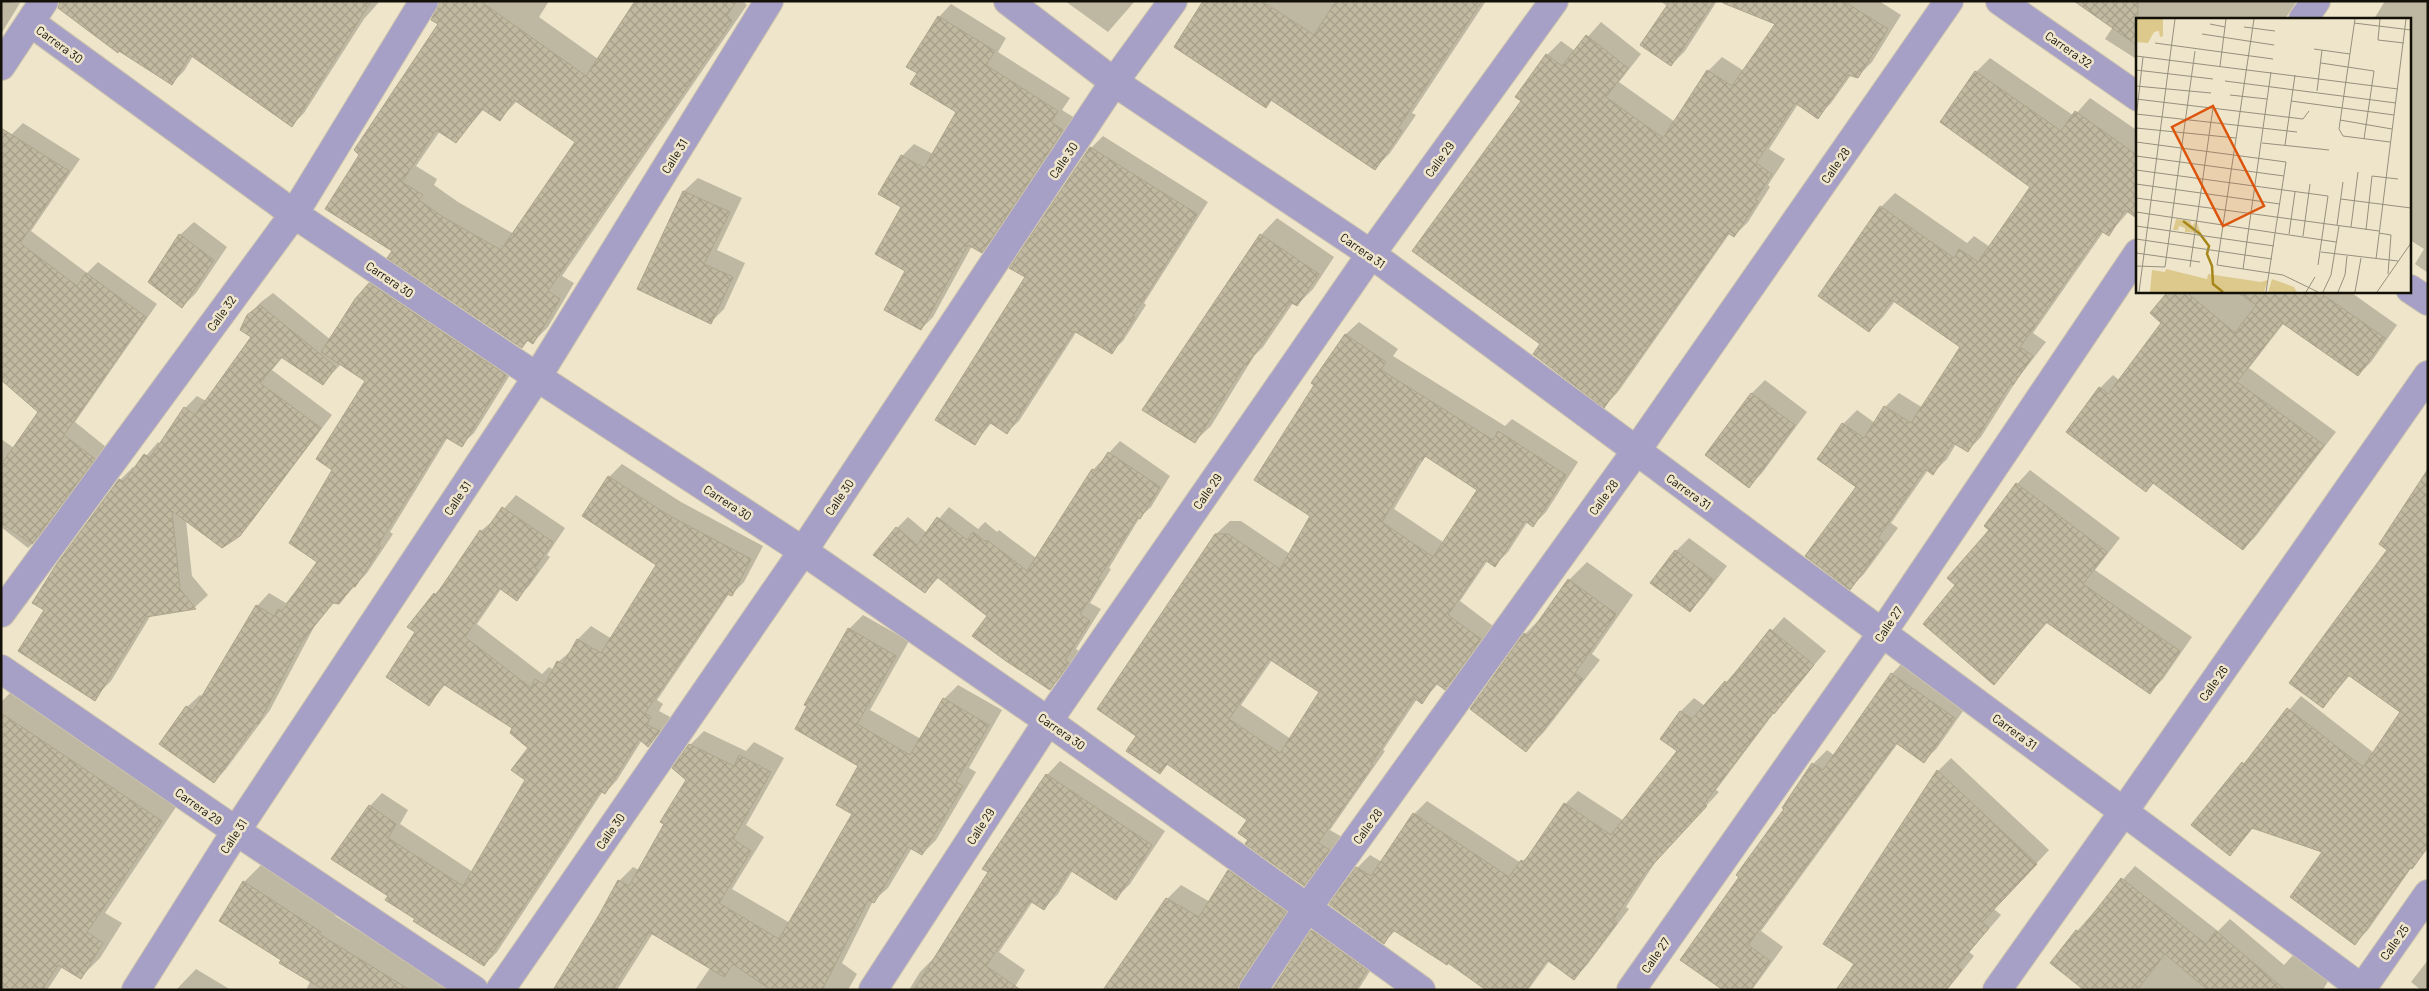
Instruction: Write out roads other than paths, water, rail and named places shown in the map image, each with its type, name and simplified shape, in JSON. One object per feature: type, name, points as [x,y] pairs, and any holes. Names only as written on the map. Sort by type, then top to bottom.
[{"type":"street","name":"Calle 32","points":[[1,613],[294,214],[424,1]]},
{"type":"street","name":"Calle 31","points":[[136,990],[236,831],[537,377],[770,1]]},
{"type":"street","name":"Carrera 31","points":[[1008,1],[1114,82],[1370,254],[2362,989]]},
{"type":"street","name":"Calle 30","points":[[500,990],[803,551],[1114,82],[1173,1]]},
{"type":"street","name":"Calle 29","points":[[873,990],[1048,721],[1370,254],[1554,1]]},
{"type":"street","name":"Calle 28","points":[[1253,990],[1308,907],[1636,451],[1949,1]]},
{"type":"street","name":"Carrera 32","points":[[2000,1],[2136,96]]},
{"type":"street","points":[[2304,18],[2316,1]]},
{"type":"street","name":"Carrera 30","points":[[37,12],[294,214],[537,377],[803,551],[1048,721],[1421,990]]},
{"type":"street","points":[[1,66],[37,12]]},
{"type":"street","name":"Calle 27","points":[[1631,990],[1882,633],[2136,256]]},
{"type":"street","points":[[2412,290],[2428,301]]},
{"type":"street","name":"Calle 26","points":[[1997,990],[2428,375]]},
{"type":"street","name":"Carrera 29","points":[[1,669],[236,831],[474,990]]},
{"type":"street","name":"Calle 25","points":[[2362,989],[2428,894]]}]
